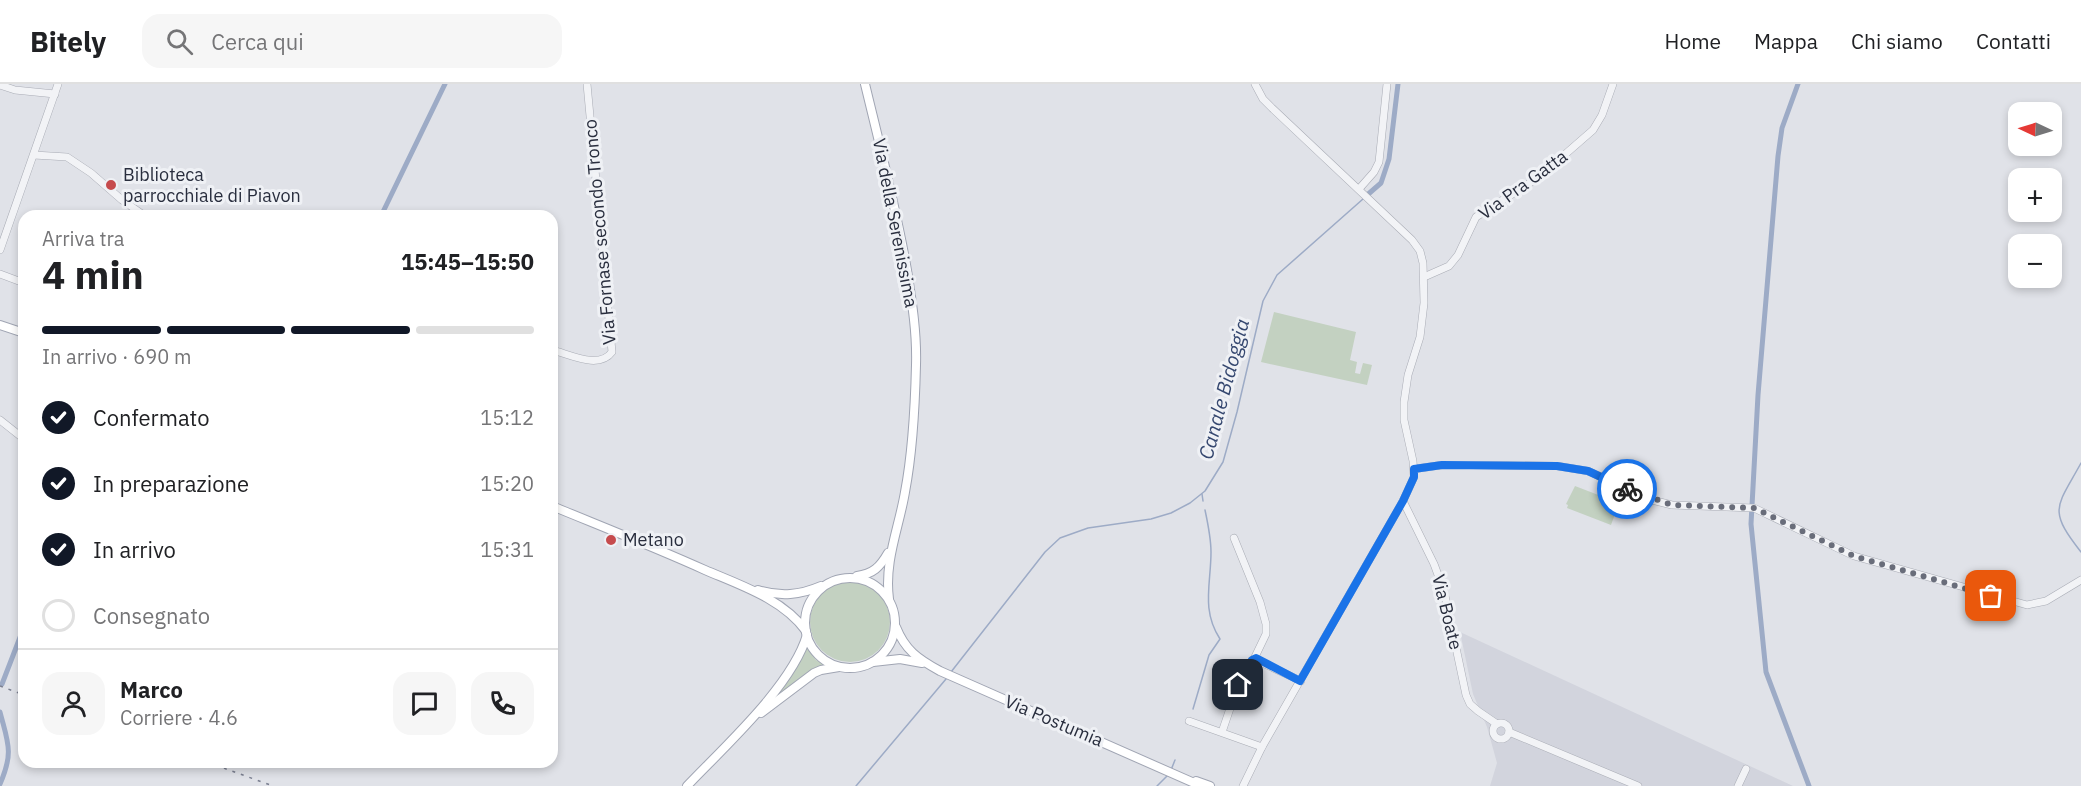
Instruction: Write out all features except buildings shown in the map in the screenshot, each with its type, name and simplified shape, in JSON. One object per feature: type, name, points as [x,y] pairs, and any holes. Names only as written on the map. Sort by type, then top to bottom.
[{"type":"main road","name":"Via della Serenissima","points":[[865,84],[901,236],[915,333],[912,456],[904,503],[893,542]]},
{"type":"main road","points":[[0,327],[18,332]]},
{"type":"main road","points":[[558,508],[644,543],[785,608],[796,618],[820,657],[839,667]]},
{"type":"main road","points":[[735,583],[767,593],[790,595],[804,593],[839,578],[868,574],[880,566],[893,542]]},
{"type":"main road","points":[[751,720],[814,673],[839,667],[852,668],[873,662],[884,653],[896,627],[895,615],[889,599],[887,576],[893,542]]},
{"type":"main road","points":[[852,577],[874,584],[889,599]]},
{"type":"main road","points":[[687,786],[751,720],[791,668],[802,651],[806,632],[806,615],[810,602],[828,583]]},
{"type":"main road","name":"Via Postumia","points":[[896,627],[905,646],[945,674],[1210,786]]},
{"type":"main road","name":"Via Postumia","points":[[873,662],[900,659],[931,666]]},
{"type":"main road","name":"Via Postumia","points":[[1173,772],[1201,786]]},
{"type":"street","points":[[0,250],[58,84]]},
{"type":"street","name":"Via Fornase secondo Tronco","points":[[558,352],[585,360],[605,359],[612,352],[587,84]]},
{"type":"street","points":[[1242,785],[1403,501],[1414,477],[1404,420],[1404,402],[1407,382],[1420,337],[1424,277],[1420,250],[1400,228],[1263,99],[1255,84]]},
{"type":"street","points":[[1360,191],[1379,162],[1387,84]]},
{"type":"street","name":"Via Pra Gatta","points":[[1424,277],[1449,267],[1458,255],[1476,217],[1539,177],[1593,130],[1602,116],[1613,84]]},
{"type":"street","points":[[0,85],[15,90],[55,94]]},
{"type":"street","points":[[34,155],[67,158],[91,173],[136,210]]},
{"type":"street","points":[[0,274],[18,281]]},
{"type":"street","points":[[0,420],[18,434]]},
{"type":"street","points":[[1414,469],[1442,465],[1557,466],[1588,471],[1652,500],[1672,505],[1694,508],[1751,508],[1854,556],[2027,605],[2046,601],[2081,580]]},
{"type":"street","name":"Via Boate","points":[[1403,501],[1434,564],[1444,591],[1466,695],[1470,704],[1496,725]]},
{"type":"street","points":[[1222,732],[1238,685],[1266,634],[1266,624],[1260,602],[1234,538]]},
{"type":"street","points":[[1254,659],[1300,681]]},
{"type":"street","points":[[1189,721],[1262,747]]},
{"type":"street","points":[[1509,732],[1504,738],[1497,738],[1493,731],[1496,725],[1502,723],[1507,726],[1509,732],[1638,786]]},
{"type":"street","points":[[1738,786],[1746,769]]},
{"type":"shaded area","points":[[1460,632],[1793,786],[1490,786],[1497,763],[1487,727],[1473,694]]},
{"type":"green space","points":[[1274,312],[1356,332],[1350,360],[1357,362],[1355,373],[1360,374],[1363,363],[1372,365],[1367,385],[1261,362]]},
{"type":"green space","points":[[1575,486],[1619,503],[1611,525],[1567,508],[1566,504]]},
{"type":"green space","points":[[842,582],[858,582],[879,593],[890,614],[890,630],[879,651],[858,662],[842,662],[828,656],[816,644],[810,630],[810,614],[816,600],[828,588]]},
{"type":"green space","points":[[806,645],[816,660],[825,665],[764,707]]},
{"type":"waterway","points":[[384,210],[445,84]]},
{"type":"waterway","name":"Canale Bidoggia","points":[[1366,196],[1381,183],[1389,159],[1398,84]]},
{"type":"waterway","points":[[1798,84],[1782,128],[1778,156],[1758,395],[1751,524],[1766,672],[1809,786]]},
{"type":"waterway","name":"Canale Bidoggia","points":[[951,672],[1045,552],[1060,538],[1088,528],[1151,519],[1171,513],[1190,503],[1205,491],[1223,462],[1263,301],[1277,275],[1363,199]]},
{"type":"waterway","points":[[2081,463],[2061,499],[2059,508],[2063,526],[2081,552]]},
{"type":"waterway","name":"Canale Bidoggia","points":[[1202,494],[1203,501]]},
{"type":"waterway","points":[[1193,709],[1209,655],[1220,639],[1214,628],[1209,607],[1211,547],[1205,510]]},
{"type":"waterway","points":[[2,684],[18,643]]},
{"type":"waterway","name":"Canale Bidoggia","points":[[856,786],[946,679]]},
{"type":"waterway","points":[[0,712],[8,748],[7,764],[0,784]]},
{"type":"waterway","points":[[1171,770],[1175,760]]},
{"type":"waterway","points":[[1157,786],[1169,774]]},
{"type":"railway","points":[[0,686],[18,693]]},
{"type":"railway","points":[[224,768],[273,786]]},
{"type":"way so far","points":[[1627,489],[1652,500],[1672,505],[1754,508],[1854,556],[1991,596]]},
{"type":"place","name":"Biblioteca parrocchiale di Piavon","points":[[111,185]]},
{"type":"place","name":"Metano","points":[[611,540]]},
{"type":"route","points":[[1238,685],[1252,660],[1256,658],[1300,681],[1403,501],[1414,477],[1414,469],[1442,465],[1557,466],[1588,471],[1627,489]]}]
